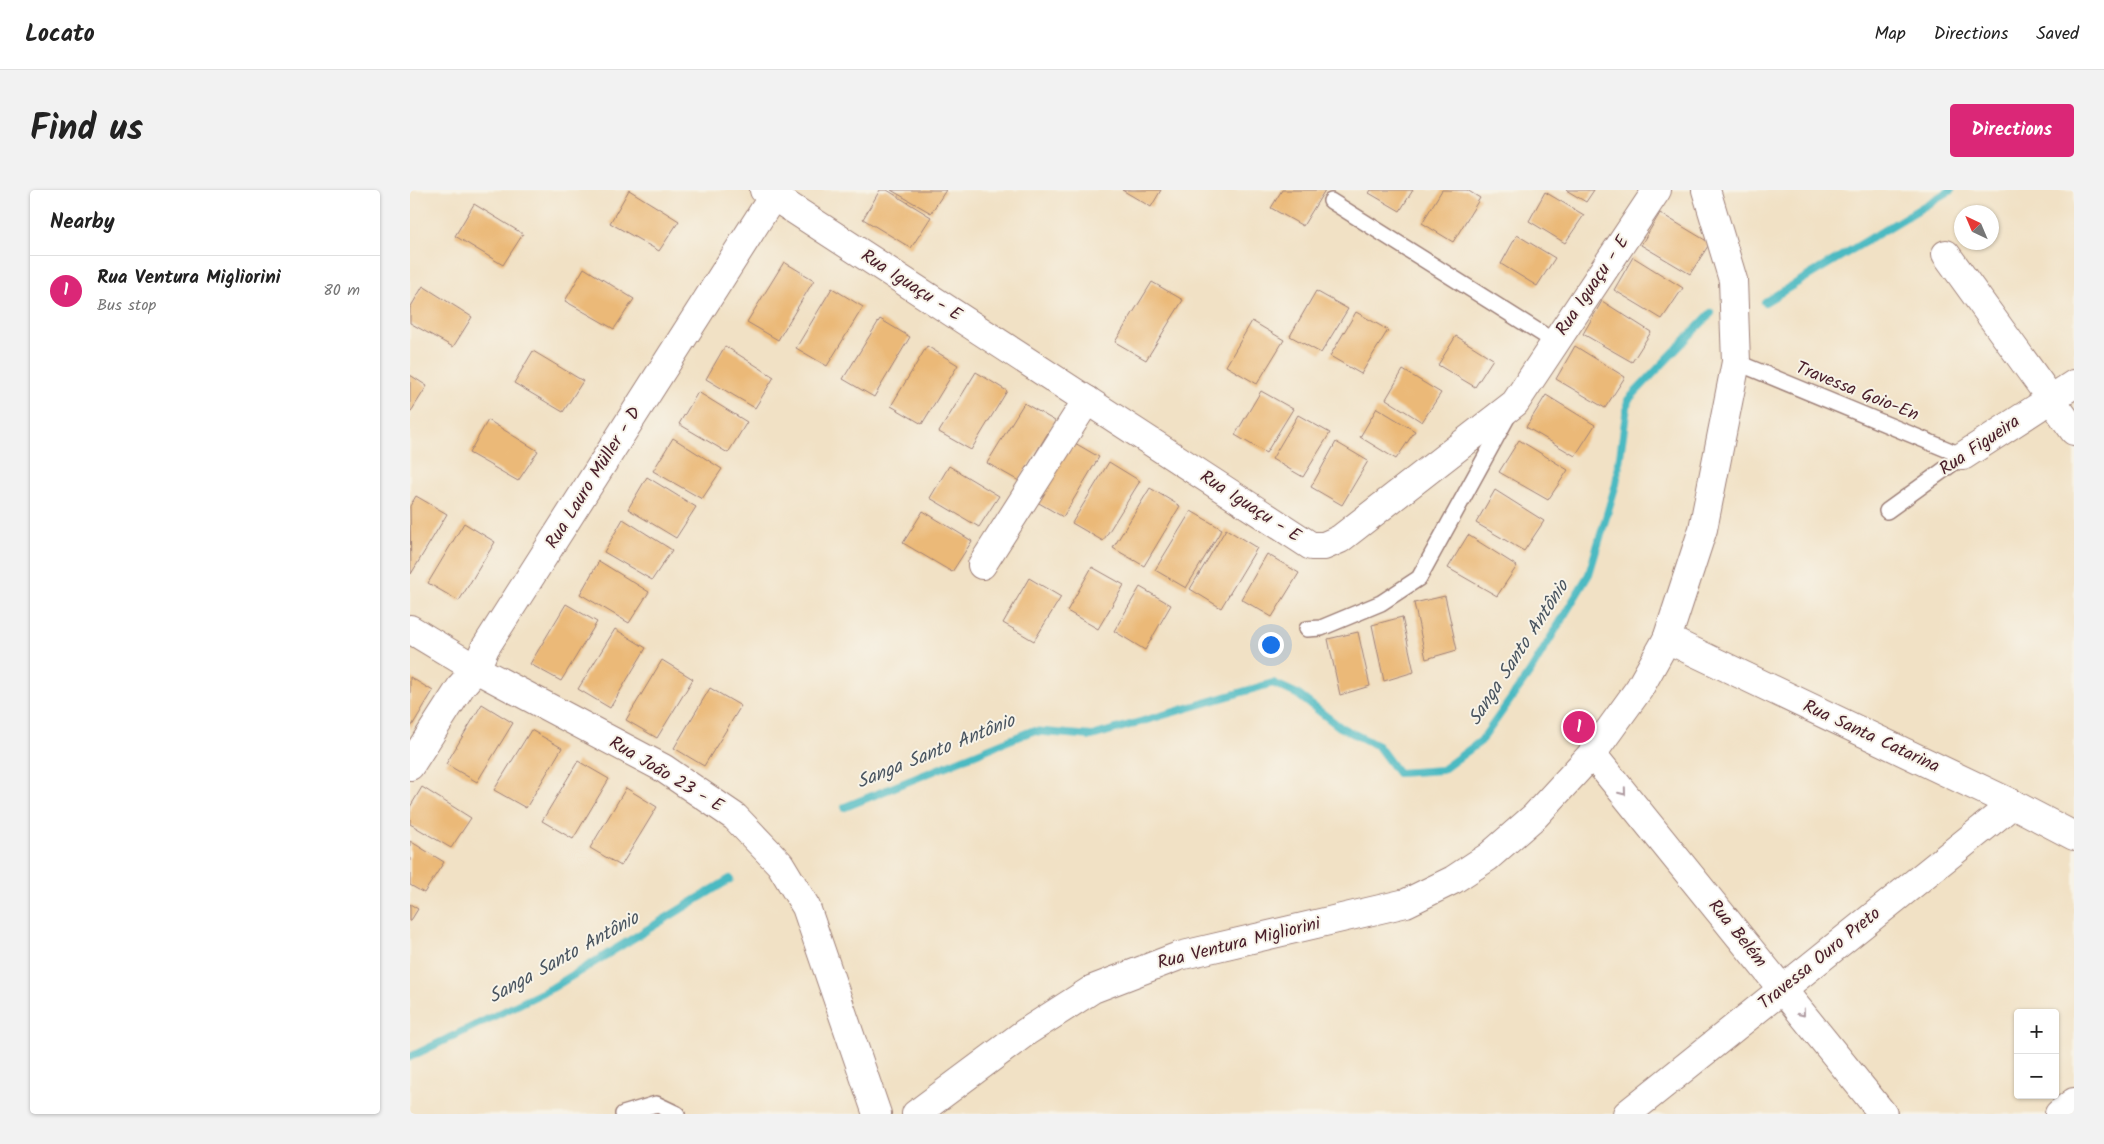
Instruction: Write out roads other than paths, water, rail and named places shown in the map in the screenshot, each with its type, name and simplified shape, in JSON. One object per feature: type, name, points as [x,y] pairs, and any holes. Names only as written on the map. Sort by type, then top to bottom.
[{"type":"street","name":"Rua Iguaçu - E","points":[[771,192],[1311,546],[1324,546],[1340,540],[1515,403],[1657,190]]},
{"type":"street","name":"Rua Ventura Migliorini","points":[[916,1114],[1026,1032],[1093,989],[1179,956],[1406,903],[1453,880],[1488,857],[1535,816],[1592,754],[1638,689],[1667,639],[1703,529],[1736,362],[1733,280],[1706,190]]},
{"type":"street","name":"Rua Lauro Müller - D","points":[[410,766],[462,685],[476,669],[486,648],[771,192]]},
{"type":"street","points":[[1946,254],[2074,431]]},
{"type":"street","name":"Rua Figueira","points":[[1963,456],[2074,384]]},
{"type":"street","points":[[982,565],[1087,400]]},
{"type":"street","name":"Rua João 23 - E","points":[[410,629],[476,669],[663,768],[735,817],[780,864],[806,907],[877,1114]]},
{"type":"street","name":"Rua Santa Catarina","points":[[1667,639],[2013,804],[2074,836]]},
{"type":"street","name":"Rua Belém","points":[[1592,754],[1883,1114]]},
{"type":"street","name":"Travessa Ouro Preto","points":[[1627,1114],[2013,804]]},
{"type":"street","points":[[2059,1114],[2074,1102]]},
{"type":"lane","points":[[1331,201],[1555,342]]},
{"type":"lane","name":"Travessa Goio-En","points":[[1736,362],[1963,456]]},
{"type":"lane","points":[[1307,629],[1321,628],[1381,603],[1419,578],[1515,403]]},
{"type":"lane","name":"Rua Figueira","points":[[1888,511],[1963,456]]},
{"type":"lane","points":[[623,1114],[656,1104],[677,1114]]},
{"type":"waterway","name":"Sanga Santo Antônio","points":[[1765,302],[1951,190]]},
{"type":"waterway","name":"Sanga Santo Antônio","points":[[845,807],[1032,731],[1092,736],[1273,683],[1297,694],[1340,727],[1378,746],[1398,773],[1442,770],[1481,741],[1530,672],[1589,574],[1616,484],[1628,400],[1711,313]]},
{"type":"waterway","name":"Sanga Santo Antônio","points":[[410,1057],[552,988],[730,879]]},
{"type":"place","name":"Rua Ventura Migliorini","points":[[1579,727]]}]
